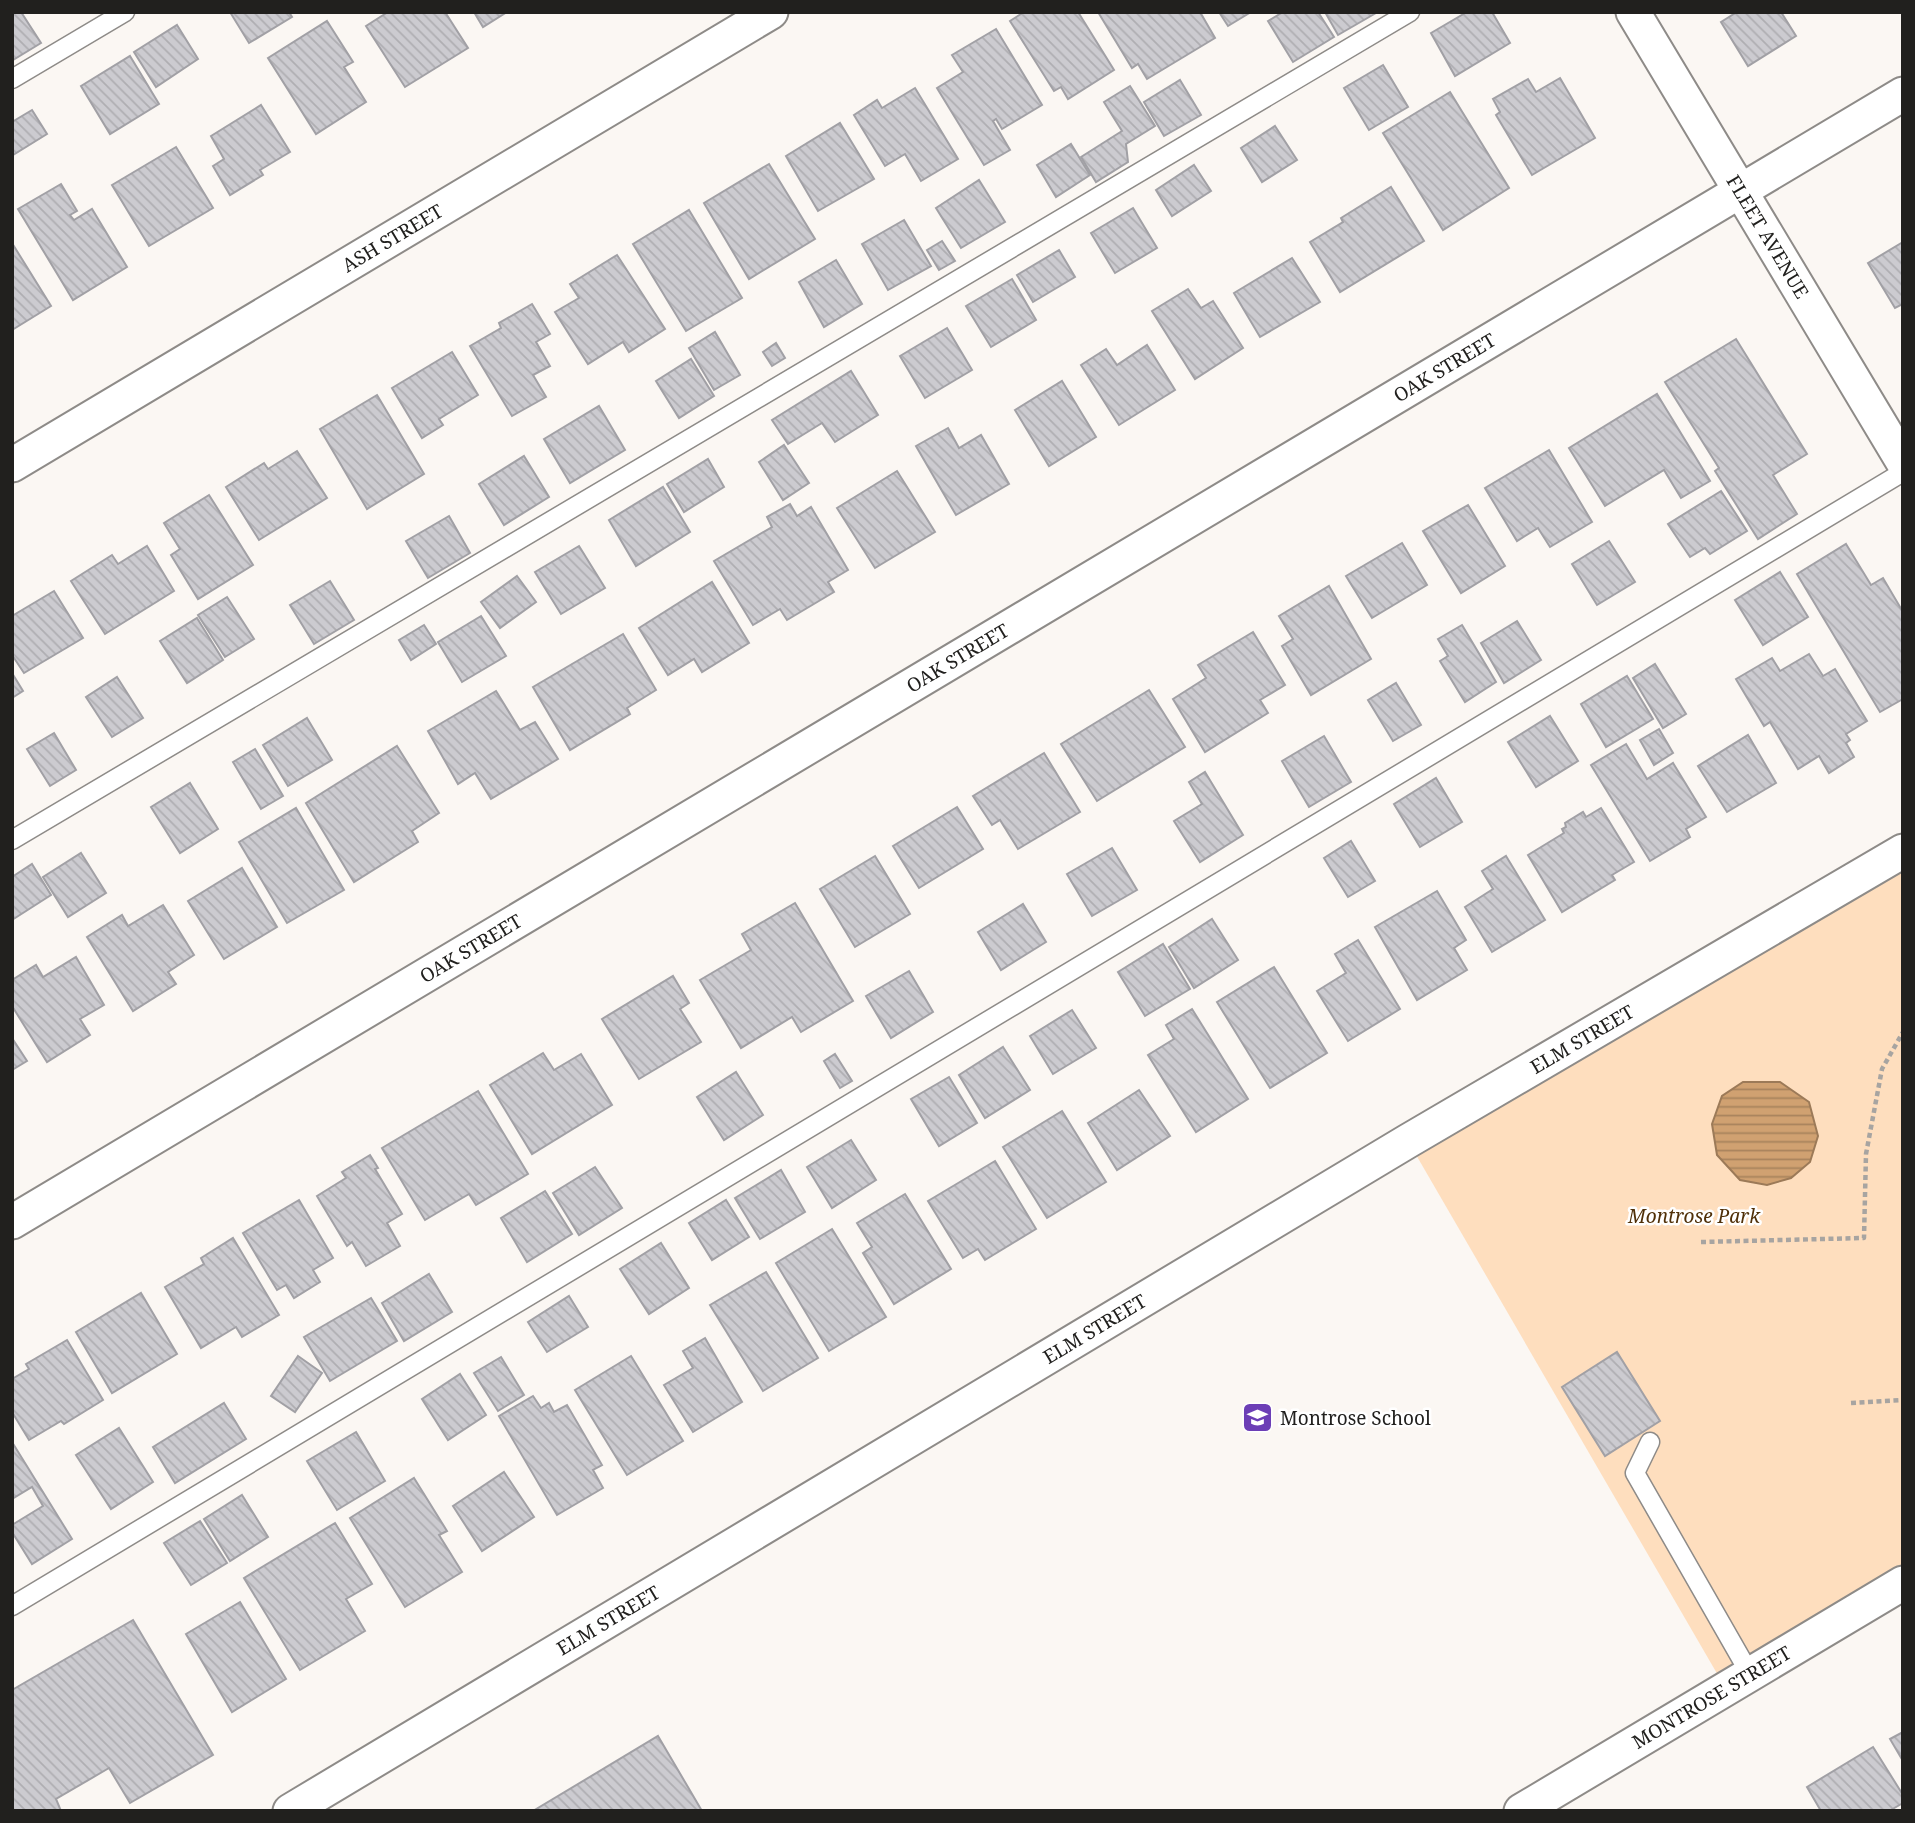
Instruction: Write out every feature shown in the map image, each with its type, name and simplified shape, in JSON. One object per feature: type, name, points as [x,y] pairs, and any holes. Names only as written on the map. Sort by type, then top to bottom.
[{"type":"street","name":"ASH STREET","points":[[12,465],[771,12]]},
{"type":"street","name":"FLEET AVENUE","points":[[1633,12],[1903,462]]},
{"type":"street","name":"OAK STREET","points":[[12,1222],[1903,94]]},
{"type":"street","name":"ELM STREET","points":[[290,1811],[1408,1141],[1903,851]]},
{"type":"street","name":"MONTROSE STREET","points":[[1521,1811],[1903,1583]]},
{"type":"lane","points":[[12,79],[125,12]]},
{"type":"lane","points":[[12,840],[1410,12]]},
{"type":"lane","points":[[12,1606],[1903,472]]},
{"type":"lane","points":[[1650,1442],[1635,1473],[1750,1674]]},
{"type":"path","points":[[1701,1242],[1864,1238],[1866,1154],[1882,1069],[1903,1032]]},
{"type":"path","points":[[1851,1403],[1903,1400]]},
{"type":"green space","name":"Montrose Park","points":[[1903,850],[1903,1583],[1726,1689],[1408,1141]]},
{"type":"shaded area","points":[[1743,1082],[1780,1082],[1809,1102],[1818,1136],[1810,1162],[1791,1178],[1767,1185],[1740,1180],[1717,1155],[1712,1124],[1722,1096]]},
{"type":"building","points":[[12,12],[21,12],[41,43],[13,60]]},
{"type":"building","points":[[230,12],[289,12],[292,17],[249,43]]},
{"type":"building","points":[[388,12],[445,12],[468,48],[405,87],[366,26]]},
{"type":"building","points":[[474,12],[507,12],[483,27]]},
{"type":"building","points":[[1024,12],[1078,12],[1114,70],[1068,99],[1061,87],[1054,91],[1010,21]]},
{"type":"building","points":[[1098,12],[1200,12],[1215,38],[1147,79],[1138,64],[1132,68]]},
{"type":"building","points":[[1219,12],[1251,12],[1228,26]]},
{"type":"building","points":[[1283,12],[1318,12],[1334,37],[1293,62],[1268,21]]},
{"type":"building","points":[[1325,12],[1376,12],[1376,13],[1338,35]]},
{"type":"building","points":[[1467,12],[1492,12],[1510,43],[1455,76],[1431,33]]},
{"type":"building","points":[[1737,12],[1781,12],[1796,36],[1748,66],[1721,22]]},
{"type":"building","points":[[327,21],[353,62],[344,67],[366,102],[316,134],[268,58]]},
{"type":"building","points":[[177,25],[198,59],[156,87],[134,52]]},
{"type":"building","points":[[996,29],[1042,105],[1002,129],[996,119],[993,121],[1010,150],[984,165],[937,88],[963,72],[952,55]]},
{"type":"building","points":[[130,56],[159,104],[110,134],[81,86]]},
{"type":"building","points":[[1383,65],[1408,107],[1369,130],[1344,88]]},
{"type":"building","points":[[1560,78],[1595,138],[1532,175],[1496,115],[1500,112],[1493,99],[1528,79],[1536,92]]},
{"type":"building","points":[[1180,80],[1201,115],[1164,136],[1144,102]]},
{"type":"building","points":[[1130,86],[1155,126],[1126,144],[1128,162],[1096,182],[1081,157],[1122,131],[1104,102]]},
{"type":"building","points":[[915,88],[958,159],[921,181],[905,154],[885,166],[854,115],[877,100],[882,108]]},
{"type":"building","points":[[1450,92],[1509,188],[1443,230],[1383,133]]},
{"type":"building","points":[[261,105],[290,152],[260,170],[263,175],[230,195],[213,166],[224,159],[211,136]]},
{"type":"building","points":[[32,110],[47,134],[13,155],[12,122]]},
{"type":"building","points":[[840,123],[874,179],[818,211],[786,156]]},
{"type":"building","points":[[1275,126],[1297,160],[1262,182],[1241,148]]},
{"type":"building","points":[[1071,144],[1090,175],[1056,197],[1037,165]]},
{"type":"building","points":[[176,147],[213,208],[149,246],[112,185]]},
{"type":"building","points":[[769,164],[815,239],[749,279],[704,203]]},
{"type":"building","points":[[1194,165],[1211,191],[1172,216],[1156,190]]},
{"type":"building","points":[[979,180],[1005,222],[961,248],[936,208]]},
{"type":"building","points":[[61,184],[77,211],[70,215],[74,220],[92,209],[127,267],[73,300],[18,209]]},
{"type":"building","points":[[1391,187],[1424,241],[1340,292],[1310,242],[1343,222],[1341,218]]},
{"type":"building","points":[[1133,208],[1157,248],[1115,273],[1091,233]]},
{"type":"building","points":[[689,210],[742,298],[686,331],[633,244]]},
{"type":"building","points":[[904,220],[931,266],[888,290],[862,244]]},
{"type":"building","points":[[942,241],[955,261],[939,270],[927,250]]},
{"type":"building","points":[[1903,242],[1903,304],[1895,308],[1868,263]]},
{"type":"building","points":[[12,243],[51,306],[12,330]]},
{"type":"building","points":[[1059,250],[1075,277],[1033,302],[1017,275]]},
{"type":"building","points":[[617,255],[665,329],[629,352],[623,342],[588,364],[555,312],[579,298],[570,284]]},
{"type":"building","points":[[1292,258],[1320,302],[1260,337],[1234,293]]},
{"type":"building","points":[[836,260],[862,304],[824,327],[799,282]]},
{"type":"building","points":[[1012,279],[1036,320],[991,347],[966,306]]},
{"type":"building","points":[[1188,289],[1201,308],[1213,301],[1243,348],[1195,379],[1152,311]]},
{"type":"building","points":[[532,304],[550,334],[536,342],[550,366],[533,375],[546,397],[512,416],[470,346],[501,328],[499,323]]},
{"type":"building","points":[[947,328],[972,370],[925,398],[900,356]]},
{"type":"building","points":[[715,332],[740,375],[714,390],[689,348]]},
{"type":"building","points":[[1736,339],[1807,454],[1773,475],[1797,514],[1758,539],[1715,471],[1719,468],[1665,382]]},
{"type":"building","points":[[776,343],[785,358],[772,366],[763,352]]},
{"type":"building","points":[[1147,345],[1175,390],[1119,425],[1081,365],[1106,349],[1117,365]]},
{"type":"building","points":[[452,352],[478,395],[439,419],[443,425],[422,438],[392,388]]},
{"type":"building","points":[[691,359],[714,396],[679,418],[656,381]]},
{"type":"building","points":[[851,371],[878,415],[835,442],[822,423],[788,444],[772,420]]},
{"type":"building","points":[[1062,381],[1096,437],[1049,466],[1015,410]]},
{"type":"building","points":[[1657,394],[1710,481],[1681,498],[1664,470],[1605,506],[1569,448]]},
{"type":"building","points":[[377,395],[424,474],[367,509],[320,429]]},
{"type":"building","points":[[599,406],[625,450],[570,483],[544,439]]},
{"type":"building","points":[[948,428],[959,448],[981,435],[1009,484],[956,515],[916,446]]},
{"type":"building","points":[[784,445],[809,483],[783,500],[759,462]]},
{"type":"building","points":[[1549,450],[1592,522],[1550,547],[1538,528],[1517,541],[1485,488]]},
{"type":"building","points":[[297,451],[327,498],[259,540],[226,487],[264,463],[268,469]]},
{"type":"building","points":[[524,456],[549,497],[504,525],[479,484]]},
{"type":"building","points":[[708,459],[724,487],[684,512],[667,484]]},
{"type":"building","points":[[897,471],[935,532],[875,568],[837,508]]},
{"type":"building","points":[[663,487],[690,532],[636,566],[609,520]]},
{"type":"building","points":[[1721,491],[1747,531],[1710,554],[1705,548],[1690,557],[1668,524]]},
{"type":"building","points":[[209,495],[253,565],[198,599],[171,555],[180,549],[164,523]]},
{"type":"building","points":[[790,504],[797,516],[811,507],[848,570],[828,582],[834,592],[787,620],[780,609],[753,625],[714,561],[772,527],[767,517]]},
{"type":"building","points":[[1468,505],[1505,566],[1461,593],[1423,531]]},
{"type":"building","points":[[449,516],[470,553],[428,578],[406,541]]},
{"type":"building","points":[[1609,541],[1635,582],[1597,605],[1572,564]]},
{"type":"building","points":[[1402,543],[1427,585],[1372,618],[1346,576]]},
{"type":"building","points":[[1846,544],[1871,585],[1883,578],[1903,612],[1903,699],[1880,712],[1797,574]]},
{"type":"building","points":[[147,546],[174,591],[105,634],[71,581],[112,555],[118,564]]},
{"type":"building","points":[[579,546],[605,588],[561,614],[535,572]]},
{"type":"building","points":[[1780,572],[1808,617],[1763,645],[1735,600]]},
{"type":"building","points":[[517,576],[536,602],[500,628],[481,602]]},
{"type":"building","points":[[330,581],[354,620],[314,644],[290,605]]},
{"type":"building","points":[[712,582],[749,643],[702,672],[694,659],[668,675],[639,628]]},
{"type":"building","points":[[1329,586],[1371,659],[1311,695],[1282,646],[1293,639],[1279,616]]},
{"type":"building","points":[[54,591],[83,638],[24,673],[12,655],[12,616]]},
{"type":"building","points":[[227,597],[254,639],[225,657],[198,615]]},
{"type":"building","points":[[481,616],[506,656],[462,682],[438,642]]},
{"type":"building","points":[[197,618],[223,660],[187,683],[160,641]]},
{"type":"building","points":[[1517,621],[1541,660],[1504,683],[1481,643]]},
{"type":"building","points":[[424,625],[436,644],[411,660],[399,640]]},
{"type":"building","points":[[1462,625],[1496,682],[1465,702],[1440,661],[1448,656],[1438,639]]},
{"type":"building","points":[[1253,632],[1285,685],[1260,700],[1268,713],[1205,752],[1173,699],[1206,678],[1198,665]]},
{"type":"building","points":[[623,634],[656,690],[627,708],[630,714],[570,750],[533,687]]},
{"type":"building","points":[[1809,654],[1823,676],[1835,669],[1867,721],[1846,734],[1850,740],[1846,743],[1854,757],[1829,773],[1819,756],[1798,769],[1770,722],[1764,726],[1736,679],[1772,658],[1780,671]]},
{"type":"building","points":[[1655,664],[1686,714],[1663,728],[1633,678]]},
{"type":"building","points":[[12,673],[23,691],[12,698]]},
{"type":"building","points":[[1627,676],[1653,719],[1606,747],[1581,704]]},
{"type":"building","points":[[117,677],[143,718],[112,737],[86,697]]},
{"type":"building","points":[[1396,683],[1421,725],[1393,741],[1368,700]]},
{"type":"building","points":[[1149,690],[1185,747],[1097,801],[1061,744]]},
{"type":"building","points":[[496,691],[520,730],[535,722],[558,759],[491,799],[475,773],[458,784],[428,731]]},
{"type":"building","points":[[1550,716],[1578,761],[1536,787],[1508,742]]},
{"type":"building","points":[[307,718],[332,760],[288,786],[263,745]]},
{"type":"building","points":[[1659,729],[1673,753],[1654,765],[1640,740]]},
{"type":"building","points":[[54,733],[76,770],[50,786],[27,749]]},
{"type":"building","points":[[1748,735],[1776,783],[1727,812],[1698,766]]},
{"type":"building","points":[[1324,736],[1351,782],[1309,807],[1282,761]]},
{"type":"building","points":[[1626,744],[1647,779],[1673,763],[1706,817],[1686,829],[1690,837],[1650,861],[1591,765]]},
{"type":"building","points":[[397,746],[439,813],[412,831],[418,842],[354,882],[306,803]]},
{"type":"building","points":[[255,749],[283,796],[261,809],[233,762]]},
{"type":"building","points":[[1044,753],[1080,812],[1018,849],[1000,820],[992,825],[973,796]]},
{"type":"building","points":[[1205,772],[1243,835],[1200,862],[1174,821],[1202,804],[1189,782]]},
{"type":"building","points":[[1436,778],[1462,822],[1420,847],[1394,804]]},
{"type":"building","points":[[190,783],[218,829],[180,853],[151,807]]},
{"type":"building","points":[[957,807],[983,849],[919,888],[893,846]]},
{"type":"building","points":[[296,808],[344,890],[287,923],[239,842]]},
{"type":"building","points":[[1601,808],[1634,862],[1612,875],[1615,880],[1562,912],[1528,855],[1564,833],[1562,829],[1566,827],[1565,823],[1583,812],[1586,817]]},
{"type":"building","points":[[1351,841],[1375,881],[1348,897],[1324,858]]},
{"type":"building","points":[[1112,848],[1137,890],[1092,916],[1067,874]]},
{"type":"building","points":[[81,853],[106,893],[68,917],[43,877]]},
{"type":"building","points":[[875,856],[910,914],[855,947],[820,889]]},
{"type":"building","points":[[1506,856],[1545,920],[1492,952],[1465,907],[1493,889],[1482,871]]},
{"type":"building","points":[[32,864],[51,895],[12,920],[12,877]]},
{"type":"building","points":[[242,868],[277,927],[224,959],[188,901]]},
{"type":"building","points":[[1437,891],[1466,940],[1454,948],[1467,970],[1417,1000],[1375,927]]},
{"type":"building","points":[[795,903],[853,1001],[801,1032],[792,1017],[741,1048],[700,980],[751,950],[742,934]]},
{"type":"building","points":[[1023,904],[1046,942],[1001,970],[978,932]]},
{"type":"building","points":[[163,905],[194,955],[168,972],[176,984],[133,1011],[87,937],[122,915],[128,926]]},
{"type":"building","points":[[1212,919],[1238,960],[1194,988],[1169,947]]},
{"type":"building","points":[[1358,940],[1400,1009],[1348,1041],[1317,991],[1346,973],[1335,954]]},
{"type":"building","points":[[1163,944],[1190,989],[1145,1016],[1118,972]]},
{"type":"building","points":[[76,957],[104,1005],[80,1019],[90,1035],[47,1062],[12,1006],[12,980],[36,965],[43,977]]},
{"type":"building","points":[[1274,967],[1327,1053],[1270,1088],[1217,1002]]},
{"type":"building","points":[[909,971],[933,1012],[891,1038],[866,996]]},
{"type":"building","points":[[673,976],[689,1003],[680,1009],[701,1042],[639,1079],[602,1019]]},
{"type":"building","points":[[1192,1009],[1248,1099],[1196,1132],[1148,1055],[1174,1039],[1166,1025]]},
{"type":"building","points":[[1072,1010],[1096,1048],[1053,1074],[1030,1036]]},
{"type":"building","points":[[12,1038],[27,1061],[12,1070]]},
{"type":"building","points":[[1003,1047],[1030,1090],[985,1118],[959,1075]]},
{"type":"building","points":[[543,1053],[554,1070],[581,1054],[612,1105],[532,1154],[490,1085]]},
{"type":"building","points":[[835,1054],[852,1081],[840,1088],[824,1061]]},
{"type":"building","points":[[736,1072],[763,1115],[724,1140],[697,1097]]},
{"type":"building","points":[[949,1077],[977,1123],[939,1146],[911,1099]]},
{"type":"building","points":[[1139,1090],[1170,1136],[1117,1170],[1088,1123]]},
{"type":"building","points":[[478,1091],[528,1174],[476,1205],[469,1194],[425,1220],[382,1148]]},
{"type":"building","points":[[1062,1111],[1106,1182],[1047,1218],[1003,1147]]},
{"type":"building","points":[[851,1140],[876,1180],[832,1208],[807,1167]]},
{"type":"building","points":[[370,1155],[378,1168],[375,1169],[402,1214],[387,1223],[400,1246],[366,1266],[352,1242],[347,1246],[317,1196],[346,1178],[342,1172]]},
{"type":"building","points":[[995,1161],[1036,1229],[985,1260],[978,1249],[963,1258],[928,1201]]},
{"type":"building","points":[[595,1167],[622,1208],[579,1235],[553,1193]]},
{"type":"building","points":[[781,1170],[805,1212],[760,1239],[735,1198]]},
{"type":"building","points":[[545,1191],[572,1234],[527,1262],[501,1218]]},
{"type":"building","points":[[905,1194],[951,1269],[894,1304],[863,1253],[872,1247],[857,1223]]},
{"type":"building","points":[[299,1200],[333,1258],[313,1270],[320,1282],[294,1298],[286,1285],[277,1290],[243,1233]]},
{"type":"building","points":[[726,1200],[749,1237],[712,1260],[689,1223]]},
{"type":"building","points":[[832,1229],[886,1317],[829,1351],[776,1263]]},
{"type":"building","points":[[233,1238],[279,1315],[242,1337],[236,1327],[201,1348],[165,1287],[204,1264],[201,1258]]},
{"type":"building","points":[[661,1243],[689,1288],[649,1314],[620,1269]]},
{"type":"building","points":[[766,1272],[818,1358],[763,1391],[710,1305]]},
{"type":"building","points":[[429,1274],[452,1312],[404,1341],[382,1303]]},
{"type":"building","points":[[141,1293],[177,1354],[112,1393],[76,1332]]},
{"type":"building","points":[[569,1296],[588,1327],[547,1352],[528,1322]]},
{"type":"building","points":[[371,1298],[397,1341],[330,1381],[304,1337]]},
{"type":"building","points":[[705,1338],[742,1402],[693,1432],[664,1385],[693,1368],[683,1351]]},
{"type":"building","points":[[67,1340],[103,1400],[64,1424],[61,1421],[29,1440],[12,1412],[12,1379],[29,1369],[26,1364]]},
{"type":"building","points":[[1617,1352],[1660,1421],[1605,1456],[1562,1387]]},
{"type":"building","points":[[298,1356],[322,1373],[295,1412],[271,1396]]},
{"type":"building","points":[[631,1356],[683,1441],[627,1475],[575,1390]]},
{"type":"building","points":[[501,1357],[524,1395],[498,1411],[474,1373]]},
{"type":"building","points":[[460,1374],[486,1415],[448,1440],[422,1399]]},
{"type":"building","points":[[533,1396],[541,1408],[549,1403],[554,1412],[567,1405],[602,1465],[593,1470],[603,1488],[557,1515],[499,1416]]},
{"type":"building","points":[[224,1403],[246,1439],[175,1483],[153,1447]]},
{"type":"building","points":[[119,1428],[153,1482],[111,1509],[76,1455]]},
{"type":"building","points":[[356,1432],[385,1481],[337,1510],[307,1461]]},
{"type":"building","points":[[12,1442],[72,1539],[32,1564],[12,1532],[12,1525],[43,1506],[32,1487],[12,1499]]},
{"type":"building","points":[[504,1472],[534,1517],[482,1551],[453,1506]]},
{"type":"building","points":[[414,1478],[447,1531],[439,1535],[462,1572],[405,1607],[350,1518]]},
{"type":"building","points":[[242,1495],[268,1537],[230,1561],[204,1519]]},
{"type":"building","points":[[200,1521],[227,1563],[191,1585],[164,1543]]},
{"type":"building","points":[[335,1523],[372,1584],[346,1599],[365,1631],[300,1670],[244,1578]]},
{"type":"building","points":[[240,1602],[286,1679],[232,1712],[186,1634]]},
{"type":"building","points":[[133,1620],[213,1755],[130,1803],[109,1768],[56,1799],[61,1811],[12,1811],[12,1690]]},
{"type":"building","points":[[1903,1732],[1903,1761],[1890,1739]]},
{"type":"building","points":[[658,1736],[702,1811],[533,1811]]},
{"type":"building","points":[[1873,1747],[1903,1795],[1903,1803],[1889,1811],[1821,1811],[1807,1787]]},
{"type":"place","name":"Montrose School","points":[[1257,1418]]}]
